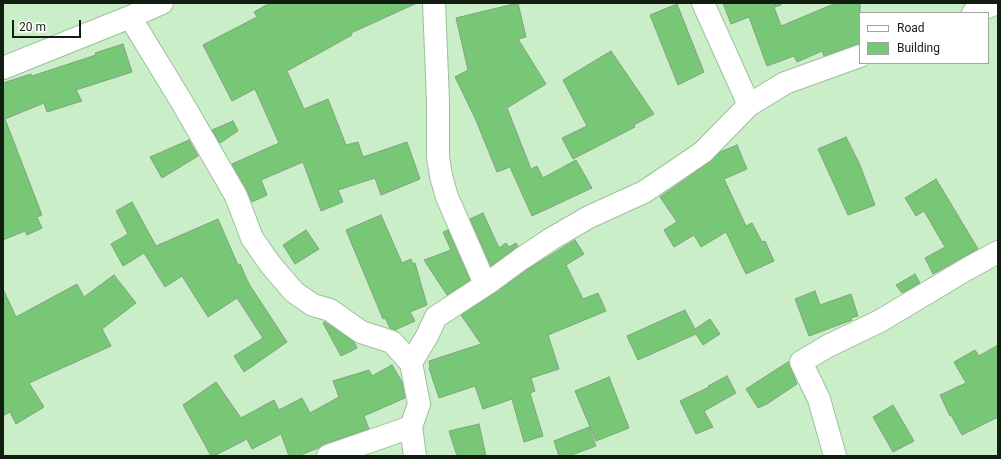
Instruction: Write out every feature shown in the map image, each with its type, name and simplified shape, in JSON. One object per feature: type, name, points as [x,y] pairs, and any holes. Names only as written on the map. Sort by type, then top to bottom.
[{"type":"street","points":[[3,68],[130,18],[162,3]]},
{"type":"street","points":[[434,3],[438,101],[438,157],[441,176],[447,197],[482,277],[487,282]]},
{"type":"street","points":[[703,3],[749,105]]},
{"type":"street","points":[[974,12],[997,3]]},
{"type":"street","points":[[130,18],[183,104],[236,196],[252,238],[270,264],[294,292],[313,305],[330,310],[361,332],[392,342],[411,363],[419,404],[411,428],[415,456]]},
{"type":"street","points":[[411,363],[436,317],[487,282],[491,281],[520,259],[589,217],[644,192],[703,152],[749,105],[785,83],[859,56]]},
{"type":"street","points":[[835,456],[819,399],[801,362],[828,346],[880,321],[998,252]]},
{"type":"street","points":[[328,456],[411,428]]},
{"type":"building","points":[[270,3],[417,3],[351,33],[352,35],[287,71],[304,109],[328,99],[346,145],[358,142],[363,157],[407,142],[420,179],[381,195],[375,178],[338,190],[343,202],[321,211],[303,162],[261,180],[267,195],[252,202],[232,164],[279,143],[255,89],[232,101],[203,45],[257,17],[254,12]]},
{"type":"building","points":[[518,3],[526,37],[518,39],[546,84],[507,108],[531,169],[537,166],[543,178],[576,160],[592,188],[532,216],[510,167],[497,172],[475,118],[455,77],[468,70],[456,18]]},
{"type":"building","points":[[723,3],[780,3],[781,5],[774,7],[781,26],[836,3],[860,3],[859,43],[824,56],[822,51],[797,62],[794,56],[767,66],[749,17],[731,24]]},
{"type":"building","points":[[677,4],[704,72],[678,85],[650,15]]},
{"type":"building","points":[[123,44],[132,72],[76,90],[82,101],[47,112],[44,103],[5,119],[42,215],[37,217],[42,228],[27,235],[25,231],[3,240],[3,83],[31,74],[32,76],[96,55],[95,53]]},
{"type":"building","points":[[611,51],[654,114],[634,125],[635,127],[573,159],[562,138],[587,126],[563,80]]},
{"type":"building","points":[[233,121],[238,131],[220,143],[212,130]]},
{"type":"building","points":[[846,137],[860,165],[875,205],[848,215],[818,149]]},
{"type":"building","points":[[189,140],[198,156],[162,178],[150,157]]},
{"type":"building","points":[[737,145],[747,169],[724,179],[746,226],[752,223],[762,242],[765,241],[774,261],[746,274],[726,232],[701,247],[694,235],[674,247],[664,230],[677,222],[660,197],[710,162],[720,152]]},
{"type":"building","points":[[936,179],[978,249],[933,274],[925,258],[945,247],[924,211],[916,216],[905,198]]},
{"type":"building","points":[[132,202],[156,246],[218,219],[238,265],[240,264],[249,284],[287,342],[244,372],[234,356],[263,338],[237,298],[208,317],[182,276],[165,287],[144,253],[123,266],[111,244],[128,234],[116,211]]},
{"type":"building","points":[[483,213],[499,248],[506,243],[509,247],[516,243],[518,246],[491,266],[470,219]]},
{"type":"building","points":[[381,215],[402,263],[411,259],[413,264],[415,263],[427,305],[410,312],[415,321],[395,330],[390,328],[385,318],[383,319],[346,230]]},
{"type":"building","points":[[306,230],[319,249],[295,264],[283,245]]},
{"type":"building","points":[[448,230],[470,280],[447,295],[424,260],[451,250],[443,232]]},
{"type":"building","points":[[575,240],[584,254],[566,265],[583,299],[598,293],[606,311],[548,335],[559,369],[531,378],[535,391],[530,393],[543,436],[524,442],[512,399],[483,409],[475,386],[439,398],[429,368],[429,361],[481,344],[461,315],[528,269]]},
{"type":"building","points":[[915,274],[920,283],[902,293],[896,285]]},
{"type":"building","points":[[114,275],[136,303],[102,329],[111,346],[29,383],[44,407],[16,424],[10,412],[3,416],[3,289],[16,317],[77,284],[84,297]]},
{"type":"building","points":[[815,291],[820,305],[851,294],[858,316],[851,318],[852,320],[809,336],[795,299]]},
{"type":"building","points":[[685,310],[695,329],[710,319],[720,334],[703,345],[696,334],[638,360],[627,336]]},
{"type":"building","points":[[325,322],[354,342],[357,348],[341,356],[323,323]]},
{"type":"building","points":[[998,345],[998,417],[962,435],[951,415],[950,416],[940,395],[966,383],[954,362],[975,350],[979,356]]},
{"type":"building","points":[[788,362],[797,384],[767,404],[758,408],[746,389]]},
{"type":"building","points":[[392,365],[402,382],[405,398],[364,416],[369,429],[324,444],[298,456],[289,456],[281,434],[252,449],[247,439],[214,456],[211,456],[183,405],[216,382],[241,418],[274,400],[279,410],[302,398],[310,413],[339,397],[333,381],[369,370],[372,376]]},
{"type":"building","points":[[727,376],[736,393],[704,411],[713,427],[696,434],[680,401],[709,387],[708,386]]},
{"type":"building","points":[[609,377],[629,428],[596,441],[575,391]]},
{"type":"building","points":[[893,405],[914,441],[893,452],[873,417]]},
{"type":"building","points":[[479,424],[486,456],[457,456],[449,431]]},
{"type":"building","points":[[589,427],[596,446],[569,456],[559,456],[554,441]]}]
